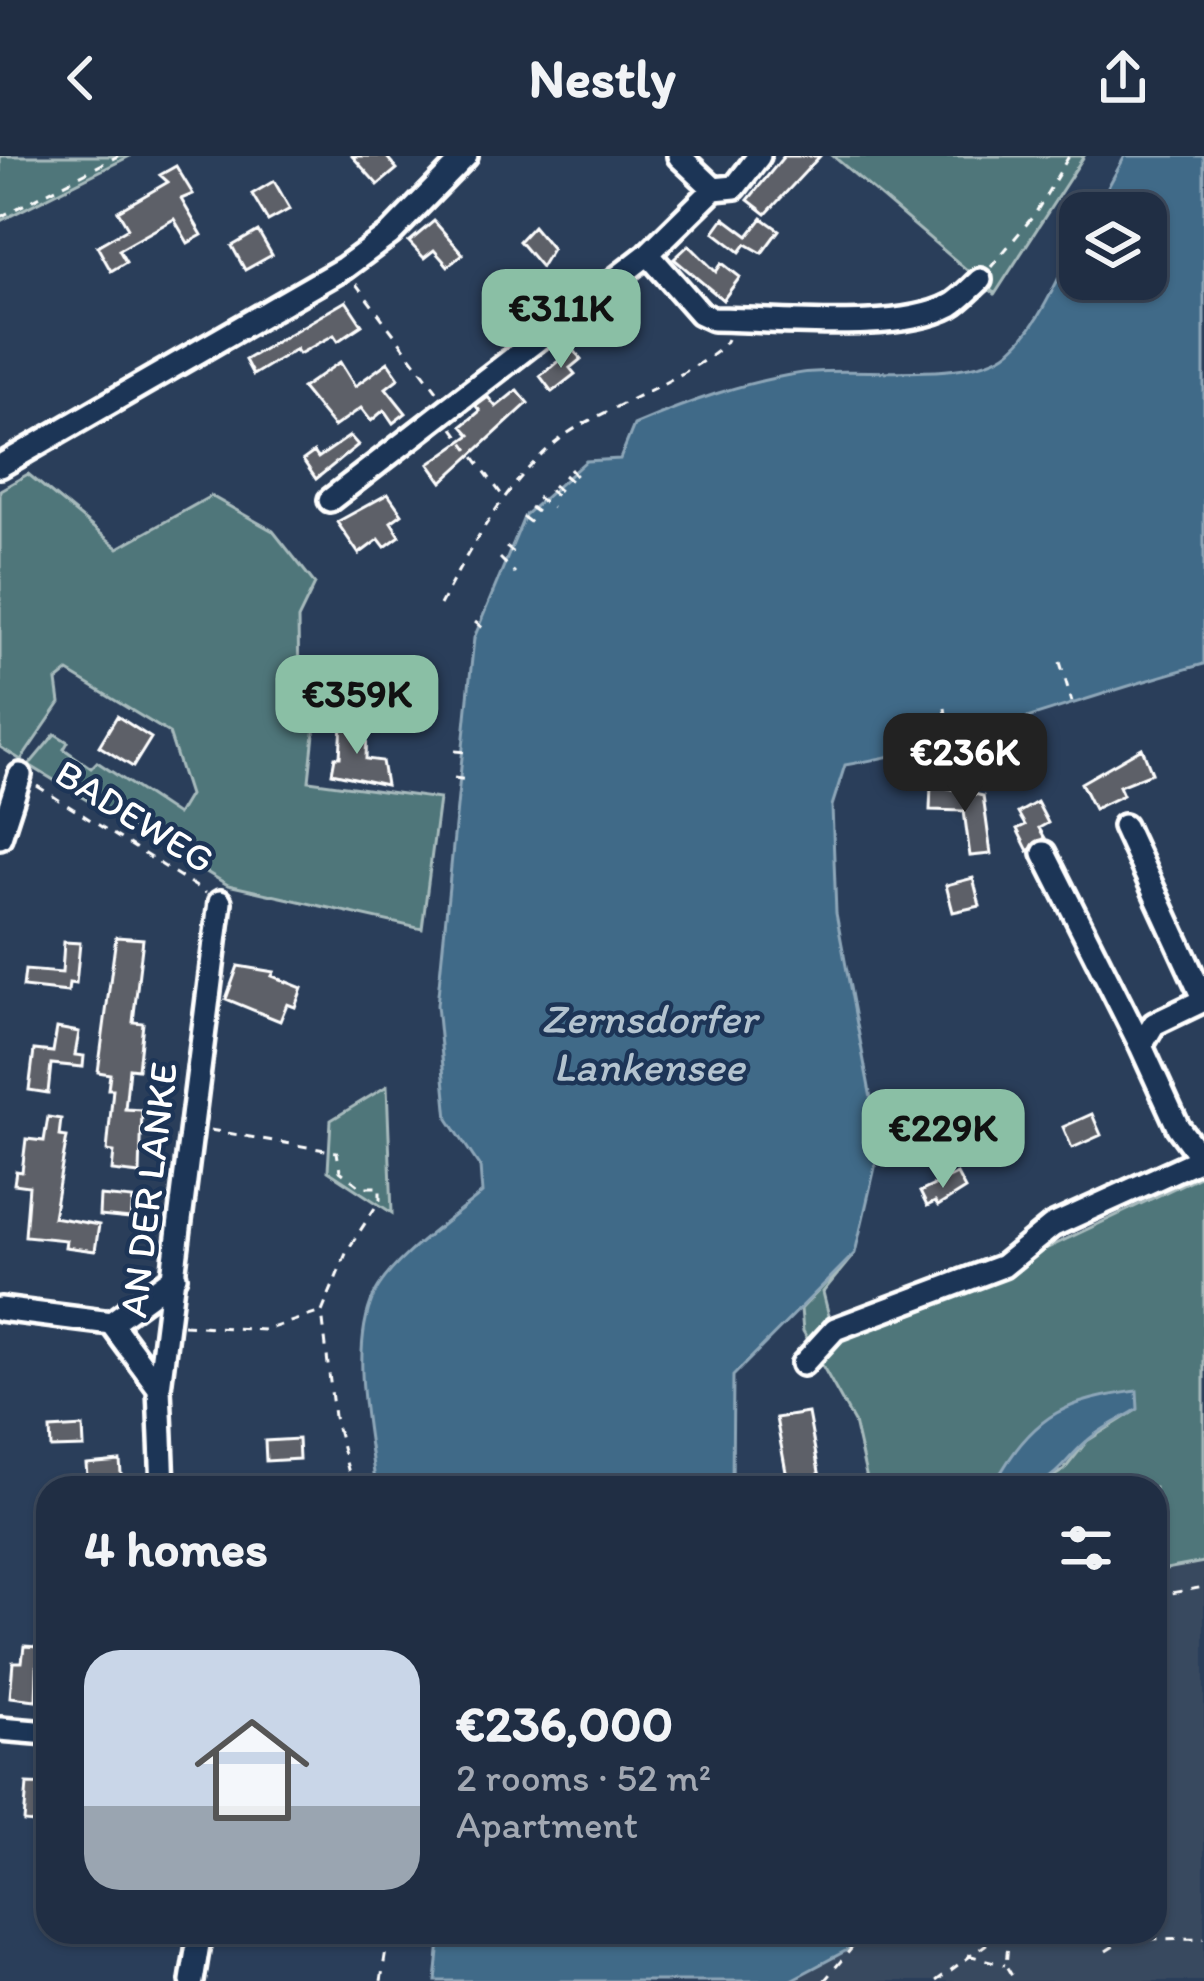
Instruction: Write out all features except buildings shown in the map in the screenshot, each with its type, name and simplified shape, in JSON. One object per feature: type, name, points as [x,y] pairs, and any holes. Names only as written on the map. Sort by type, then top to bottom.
[{"type":"street","points":[[0,466],[344,268],[390,233],[466,156]]},
{"type":"street","points":[[679,156],[706,176],[714,189]]},
{"type":"street","points":[[330,500],[648,254],[714,189],[735,187],[759,156]]},
{"type":"street","points":[[648,254],[700,313],[729,320],[810,326],[910,315],[950,305],[980,280]]},
{"type":"street","points":[[0,837],[20,775]]},
{"type":"street","points":[[1124,826],[1204,1000],[1154,1024],[1142,1046]]},
{"type":"street","points":[[803,1364],[835,1329],[1004,1266],[1052,1226],[1203,1158],[1178,1127],[1044,853]]},
{"type":"street","name":"AN DER LANKE","points":[[163,1476],[160,1388],[220,902]]},
{"type":"street","points":[[0,1310],[111,1323],[176,1276]]},
{"type":"street","points":[[111,1323],[160,1388]]},
{"type":"street","points":[[0,1729],[36,1732]]},
{"type":"street","points":[[192,1981],[198,1944]]},
{"type":"path","points":[[0,217],[118,156]]},
{"type":"path","points":[[980,280],[1036,214],[1069,156]]},
{"type":"path","points":[[344,268],[505,499]]},
{"type":"path","points":[[440,605],[505,499],[566,435],[643,389],[700,367],[725,346],[729,320]]},
{"type":"path","points":[[570,469],[578,479]]},
{"type":"path","points":[[564,475],[571,482]]},
{"type":"path","points":[[549,490],[558,494],[554,485]]},
{"type":"path","points":[[537,497],[552,508]]},
{"type":"path","points":[[530,507],[537,512]]},
{"type":"path","points":[[523,518],[536,526]]},
{"type":"path","points":[[506,547],[516,554]]},
{"type":"path","points":[[500,558],[514,573]]},
{"type":"path","points":[[475,622],[484,629]]},
{"type":"path","points":[[1060,662],[1072,702]]},
{"type":"path","points":[[945,708],[951,744]]},
{"type":"path","points":[[455,751],[467,752]]},
{"type":"path","name":"BADEWEG","points":[[20,775],[220,902]]},
{"type":"path","points":[[454,778],[468,780]]},
{"type":"path","points":[[190,1128],[337,1152],[340,1171],[361,1187],[380,1187],[380,1200],[347,1251],[322,1312],[334,1417],[350,1476]]},
{"type":"path","points":[[169,1324],[265,1330],[322,1312]]},
{"type":"path","points":[[1167,1594],[1204,1587]]},
{"type":"path","points":[[1167,1940],[1204,1938]]},
{"type":"path","points":[[381,1981],[387,1944]]},
{"type":"path","points":[[824,1981],[851,1949],[850,1944]]},
{"type":"path","points":[[936,1981],[986,1944]]},
{"type":"path","points":[[1006,1944],[1006,1966],[1015,1981]]},
{"type":"path","points":[[1106,1951],[1116,1944]]},
{"type":"path","points":[[968,1955],[1006,1966]]},
{"type":"shaded area","points":[[1204,1562],[1204,1981],[789,1981],[848,1950],[847,1944],[1167,1944],[1167,1569]]},
{"type":"green space","points":[[0,156],[130,156],[0,221]]},
{"type":"green space","points":[[833,156],[1084,156],[995,294]]},
{"type":"green space","points":[[28,474],[118,548],[211,496],[273,531],[315,584],[298,619],[299,685],[316,715],[309,781],[439,799],[422,929],[228,885],[29,765],[55,734],[68,742],[64,749],[91,768],[97,762],[177,815],[189,795],[169,733],[68,672],[57,681],[60,703],[21,760],[0,747],[0,490]]},
{"type":"green space","points":[[387,1086],[392,1213],[328,1171],[331,1120]]},
{"type":"green space","points":[[1204,1174],[1204,1562],[1167,1569],[1167,1476],[1054,1476],[1087,1441],[1138,1409],[1001,1476],[866,1476],[854,1422],[803,1331],[801,1309],[855,1253],[823,1292],[834,1336],[1003,1269]]},
{"type":"water","name":"Zernsdorfer Lankensee","points":[[1125,156],[1204,156],[1204,664],[981,732],[845,765],[832,806],[836,913],[880,1146],[855,1253],[733,1376],[732,1476],[374,1476],[362,1365],[374,1295],[408,1254],[482,1193],[480,1167],[448,1119],[437,1005],[474,638],[525,515],[586,461],[620,459],[634,425],[675,408],[802,373],[936,371],[986,363],[1017,344],[1059,276],[1059,300],[1167,300],[1167,192],[1105,192]]},
{"type":"water","points":[[1137,1391],[1138,1409],[1093,1436],[1052,1476],[1001,1476],[1013,1453],[1041,1423],[1092,1399]]},
{"type":"water","points":[[440,1944],[847,1944],[849,1949],[789,1981],[436,1981]]}]
